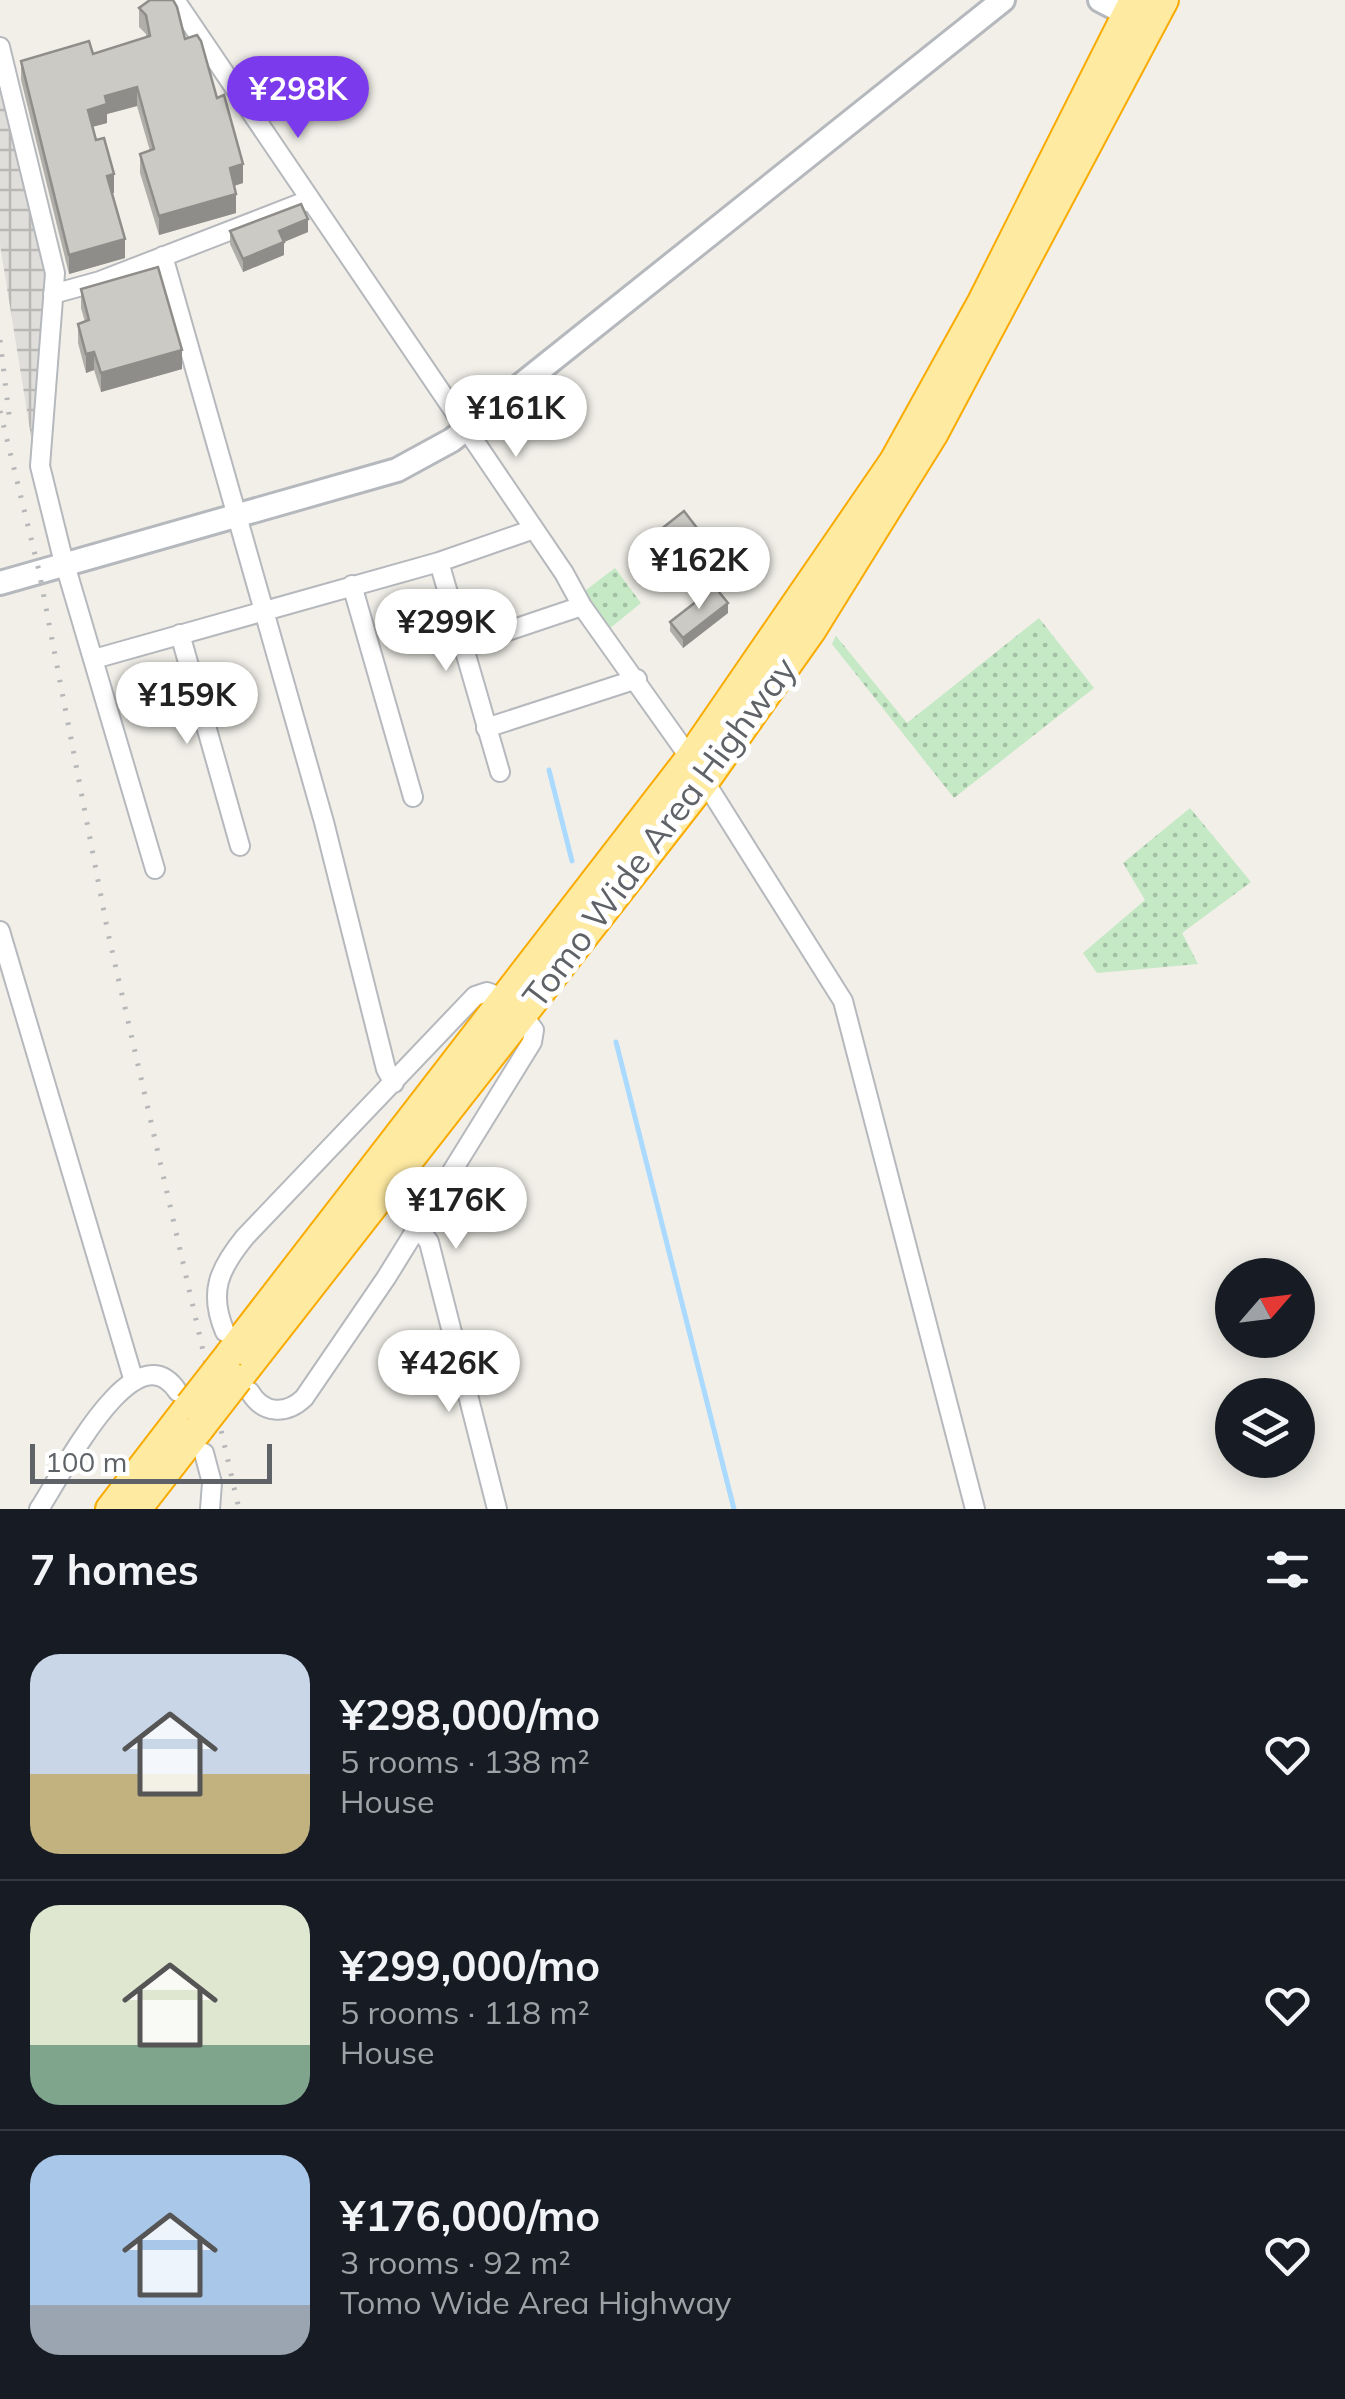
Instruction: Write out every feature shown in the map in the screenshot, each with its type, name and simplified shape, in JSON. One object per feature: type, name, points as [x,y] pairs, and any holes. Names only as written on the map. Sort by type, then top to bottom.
[{"type":"highway","name":"Tomo Wide Area Highway","points":[[137,1509],[193,1420],[235,1364],[820,617],[934,433],[1164,0]]},
{"type":"highway","name":"Tomo Wide Area Highway","points":[[698,769],[894,460],[982,302],[1131,7]]},
{"type":"highway","name":"Tomo Wide Area Highway","points":[[110,1509],[193,1420]]},
{"type":"street","points":[[174,0],[534,529],[582,606],[637,678],[698,769],[843,1001],[855,1032],[974,1509]]},
{"type":"street","points":[[0,583],[397,470],[467,430],[1003,0]]},
{"type":"street","points":[[1100,0],[1131,7]]},
{"type":"street","points":[[0,47],[55,273],[40,466],[155,870]]},
{"type":"street","points":[[53,294],[68,293],[309,200]]},
{"type":"street","points":[[164,256],[324,822],[386,1070],[394,1083]]},
{"type":"street","points":[[94,658],[439,562],[534,529]]},
{"type":"street","points":[[439,562],[500,772]]},
{"type":"street","points":[[352,585],[413,797]]},
{"type":"street","points":[[463,646],[582,606]]},
{"type":"street","points":[[180,634],[240,846]]},
{"type":"street","points":[[486,728],[637,678]]},
{"type":"street","points":[[0,930],[133,1378]]},
{"type":"street","points":[[487,992],[514,1006],[534,1030],[532,1042],[386,1278],[300,1403],[273,1410],[260,1405],[235,1364],[214,1302],[225,1261],[475,996],[487,992]]},
{"type":"street","points":[[416,1225],[429,1242],[497,1509]]},
{"type":"street","points":[[39,1509],[116,1394],[133,1378],[153,1374],[170,1382],[193,1420],[212,1482],[210,1509]]},
{"type":"shaded area","points":[[0,67],[48,271],[36,467],[0,245]]},
{"type":"green space","points":[[615,568],[641,603],[609,629],[582,593]]},
{"type":"green space","points":[[1039,618],[1094,688],[954,798],[832,644],[836,636],[907,723]]},
{"type":"green space","points":[[1190,808],[1251,882],[1182,933],[1198,964],[1097,973],[1083,953],[1145,900],[1123,863]]},
{"type":"building","points":[[150,0],[173,0],[185,39],[197,35],[201,41],[217,98],[224,95],[243,164],[230,168],[236,194],[159,216],[140,154],[154,149],[137,87],[105,96],[107,104],[88,110],[96,140],[104,138],[114,174],[107,176],[125,239],[69,255],[21,61],[89,41],[93,54],[150,36],[146,15],[139,8]]},
{"type":"building","points":[[301,204],[308,219],[279,231],[284,242],[243,259],[230,231]]},
{"type":"building","points":[[158,267],[182,350],[101,373],[94,352],[86,354],[78,324],[89,320],[81,289]]},
{"type":"building","points":[[684,511],[723,562],[703,577],[674,540],[665,546],[655,534]]},
{"type":"building","points":[[715,587],[728,603],[683,638],[670,622]]},
{"type":"waterway","points":[[549,770],[572,861]]},
{"type":"waterway","points":[[616,1042],[734,1509]]},
{"type":"railway","points":[[0,340],[10,423]]},
{"type":"railway","points":[[0,411],[39,571],[108,933],[239,1509]]}]
